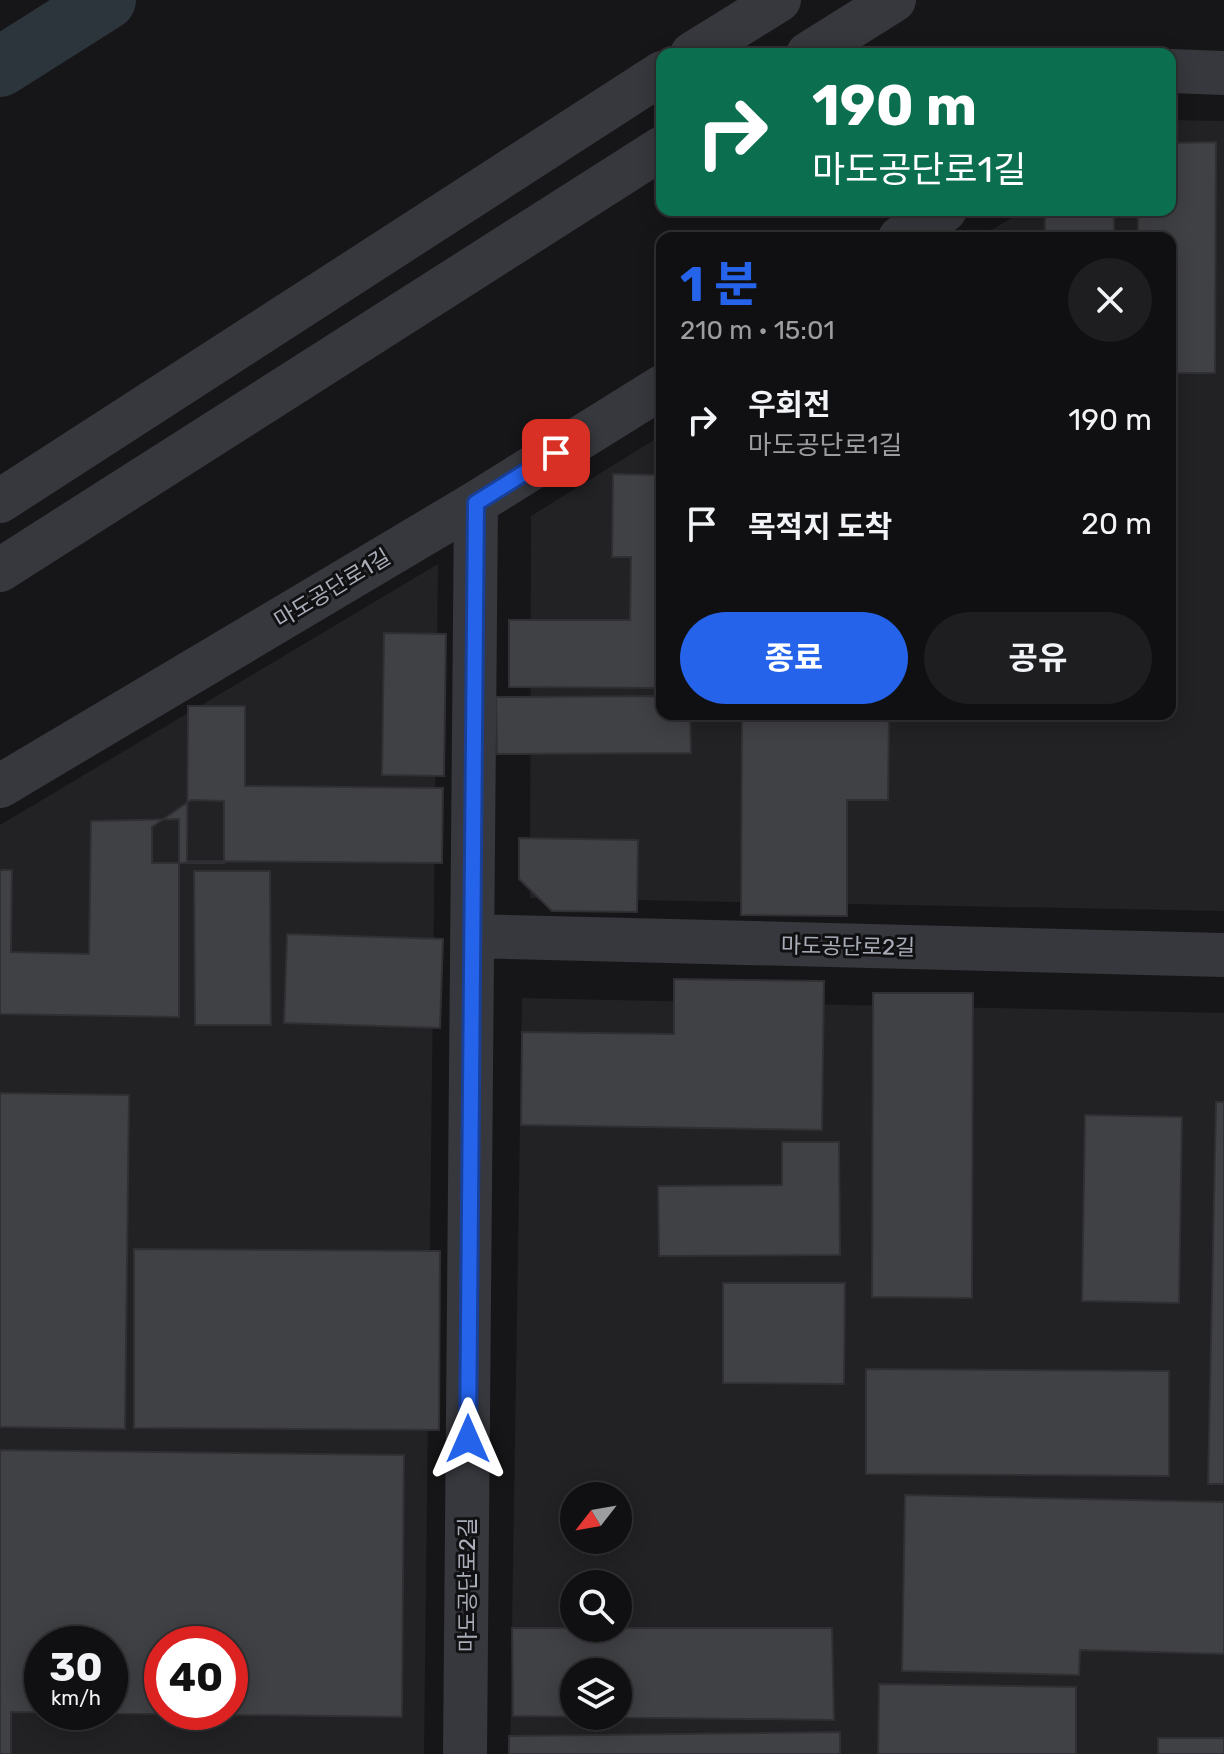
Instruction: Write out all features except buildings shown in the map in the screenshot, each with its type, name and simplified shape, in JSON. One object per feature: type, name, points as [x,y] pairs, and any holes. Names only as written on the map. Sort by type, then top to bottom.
[{"type":"street","points":[[702,48],[779,0]]},
{"type":"street","points":[[818,48],[894,0]]},
{"type":"street","points":[[1176,71],[1224,73]]},
{"type":"street","points":[[0,501],[656,77]]},
{"type":"street","points":[[0,570],[656,152]]},
{"type":"street","points":[[910,232],[935,216]]},
{"type":"street","name":"마도공단로1길","points":[[0,786],[476,503],[656,391]]},
{"type":"street","name":"마도공단로2길","points":[[465,1754],[476,503]]},
{"type":"street","name":"마도공단로2길","points":[[472,936],[1224,955]]},
{"type":"shaded area","points":[[1176,120],[1224,121],[1224,911],[530,898],[531,516],[656,439],[656,720],[1176,720],[1176,232],[989,232],[1014,216],[1176,216]]},
{"type":"shaded area","points":[[438,564],[424,1754],[0,1754],[0,825]]},
{"type":"shaded area","points":[[522,998],[1224,1013],[1224,1754],[510,1754]]},
{"type":"waterway","points":[[0,67],[106,0]]},
{"type":"route","points":[[468,1439],[476,503],[556,453]]}]
